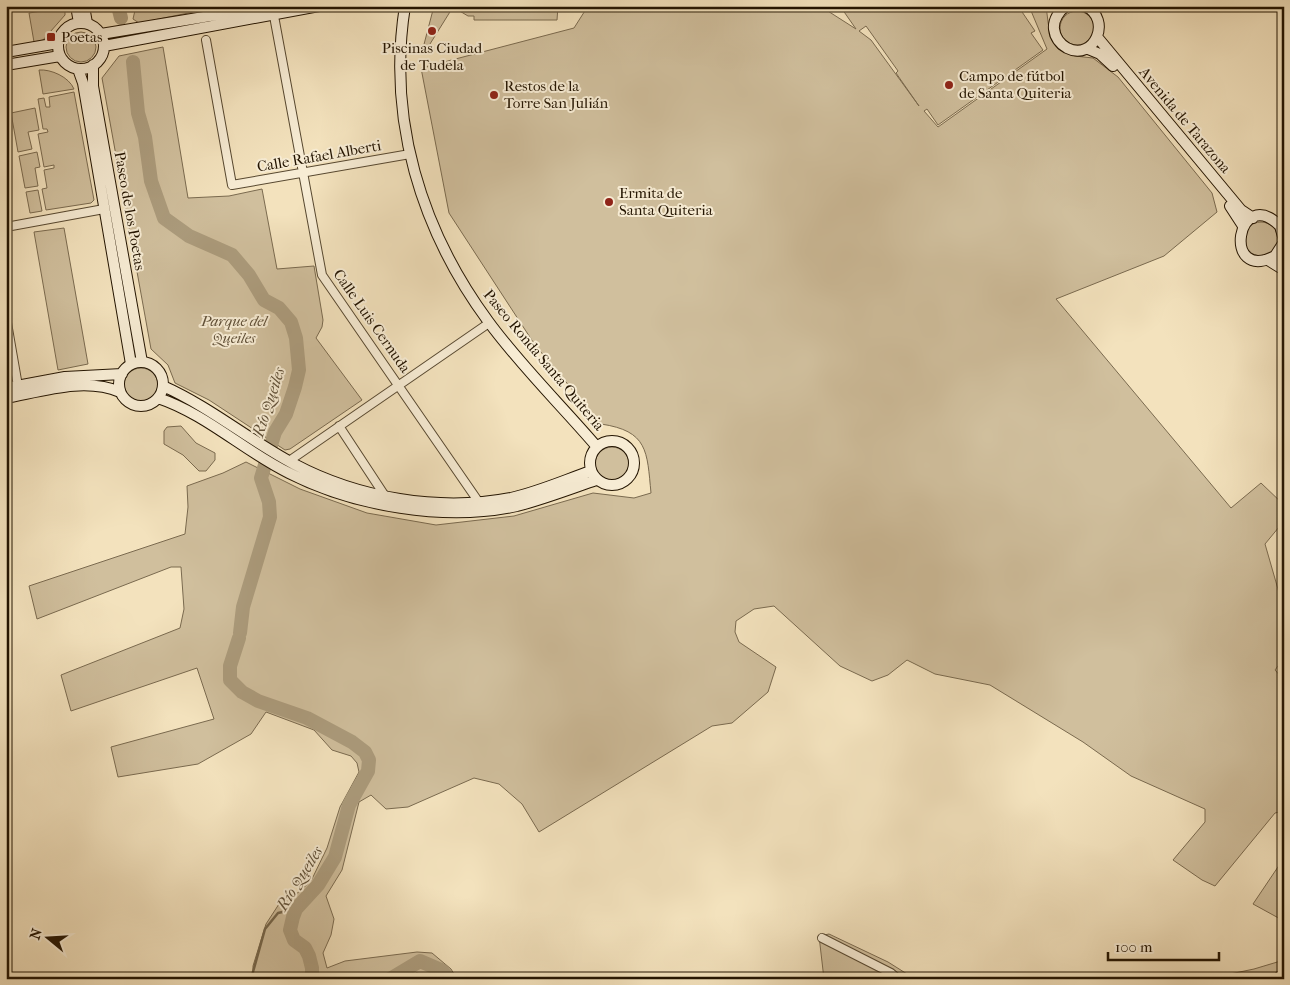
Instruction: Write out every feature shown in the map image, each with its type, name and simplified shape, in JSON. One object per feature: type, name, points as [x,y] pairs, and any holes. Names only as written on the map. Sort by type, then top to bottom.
[{"type":"highway","points":[[1280,979],[1284,977]]},
{"type":"street","points":[[76,6],[83,23],[101,34],[319,6]]},
{"type":"street","points":[[83,23],[84,6]]},
{"type":"street","name":"Paseo Ronda Santa Quiteria","points":[[407,6],[401,45],[401,80],[410,154],[427,212],[442,246],[468,292],[489,323],[599,445]]},
{"type":"street","name":"Paseo Ronda Santa Quiteria","points":[[407,6],[404,56],[406,111],[418,175],[433,219],[460,273],[495,324],[599,445]]},
{"type":"street","points":[[1085,6],[1098,18]]},
{"type":"street","points":[[1060,8],[1054,22],[1057,39],[1070,50],[1088,49],[1098,38],[1100,6]]},
{"type":"street","points":[[104,46],[272,11]]},
{"type":"street","name":"Calle Luis Cernuda","points":[[272,11],[322,275],[478,501]]},
{"type":"street","points":[[83,23],[65,29],[58,42],[60,56],[71,66],[78,69],[93,65],[103,54],[104,46],[101,34]]},
{"type":"street","name":"Avenida de Tarazona","points":[[1098,38],[1241,210],[1253,218]]},
{"type":"street","name":"Calle Rafael Alberti","points":[[206,40],[232,185],[410,154]]},
{"type":"street","points":[[6,52],[58,42]]},
{"type":"street","name":"Avenida de Tarazona","points":[[1088,49],[1109,61],[1229,204],[1243,226]]},
{"type":"street","points":[[6,65],[60,56]]},
{"type":"street","name":"Paseo de los Poetas","points":[[93,65],[93,86],[142,362]]},
{"type":"street","name":"Paseo de los Poetas","points":[[78,69],[83,83],[131,364]]},
{"type":"street","points":[[6,227],[104,209]]},
{"type":"street","points":[[1284,260],[1282,224],[1268,217],[1253,218],[1243,226],[1240,233],[1242,248],[1252,259],[1268,260],[1284,270]]},
{"type":"street","points":[[1268,260],[1283,244]]},
{"type":"street","points":[[6,317],[18,386]]},
{"type":"street","points":[[289,461],[489,323]]},
{"type":"street","points":[[6,398],[84,385],[104,385],[120,392],[131,404],[140,406],[148,405],[158,398],[163,386],[163,379],[155,367],[142,362],[131,364],[122,374],[120,392]]},
{"type":"street","points":[[6,388],[65,377],[122,374]]},
{"type":"street","points":[[163,386],[192,399],[288,473],[328,490],[375,504],[426,511],[472,511],[516,506],[593,475]]},
{"type":"street","points":[[158,398],[182,406],[254,446],[331,481],[386,496],[428,502],[512,498],[593,475]]},
{"type":"street","points":[[339,426],[386,496]]},
{"type":"street","points":[[617,442],[626,446],[632,454],[634,463],[633,473],[626,481],[616,486],[606,485],[593,475],[592,454],[599,445],[617,442]]},
{"type":"street","points":[[822,938],[891,973],[898,979]]},
{"type":"green space","points":[[136,6],[223,6],[139,23],[133,19]]},
{"type":"green space","name":"Piscinas Ciudad de Tudela","points":[[434,6],[558,6],[557,20],[474,20],[474,16],[468,16],[453,7],[425,52],[422,52]]},
{"type":"green space","points":[[588,6],[820,6],[856,29],[840,6],[1018,6],[1035,31],[1031,33],[1043,50],[938,125],[927,109],[924,111],[938,127],[1047,49],[1029,6],[1046,6],[1050,37],[1058,49],[1075,56],[1093,58],[1118,77],[1212,193],[1217,212],[1164,256],[1056,299],[1231,508],[1261,483],[1284,505],[1284,521],[1265,544],[1284,610],[1284,658],[1275,670],[1284,680],[1284,811],[1275,813],[1215,886],[1202,880],[1173,860],[1205,822],[1205,809],[1131,776],[1083,742],[990,685],[935,674],[907,660],[888,675],[872,681],[840,666],[774,606],[754,609],[736,621],[735,632],[739,642],[776,667],[768,692],[732,723],[712,726],[539,832],[522,804],[499,784],[474,778],[408,807],[386,809],[371,795],[359,802],[342,870],[326,896],[334,919],[331,935],[323,953],[327,968],[345,961],[417,952],[432,953],[451,969],[457,979],[416,973],[410,979],[253,979],[253,966],[266,924],[279,904],[294,896],[311,881],[327,848],[340,807],[359,772],[357,763],[351,756],[332,750],[314,730],[266,712],[251,734],[198,764],[118,777],[111,747],[214,719],[197,668],[71,711],[61,675],[180,628],[184,609],[181,567],[171,567],[37,619],[29,586],[185,534],[188,507],[187,486],[223,473],[246,462],[300,489],[367,513],[436,525],[514,516],[593,493],[634,498],[651,493],[648,465],[642,445],[628,432],[601,424],[535,345],[449,213],[421,68],[574,28]],"holes":[[[866,26],[898,71],[896,73],[919,106],[871,40],[859,31]]]},
{"type":"green space","points":[[65,7],[65,15],[43,40],[34,42],[29,13]]},
{"type":"green space","points":[[1077,11],[1084,12],[1089,16],[1093,21],[1093,35],[1089,40],[1084,44],[1077,45],[1070,44],[1065,40],[1061,35],[1060,28],[1061,21],[1065,16],[1070,12]]},
{"type":"green space","points":[[81,32],[92,36],[96,47],[92,58],[81,62],[70,58],[66,47],[70,36]]},
{"type":"green space","name":"Parque del Queiles","points":[[163,47],[188,198],[229,196],[262,189],[277,269],[314,266],[323,320],[322,327],[316,338],[362,400],[290,449],[285,450],[209,400],[175,383],[168,365],[151,349],[102,78],[119,56]]},
{"type":"green space","points":[[39,70],[49,71],[64,77],[74,89],[43,94]]},
{"type":"green space","points":[[74,92],[94,200],[91,203],[46,210],[42,189],[47,188],[44,170],[54,168],[54,165],[44,167],[38,134],[48,132],[47,129],[43,129],[38,99],[44,98],[46,107],[50,107],[49,97]]},
{"type":"green space","points":[[35,108],[39,130],[28,132],[32,149],[18,152],[11,113]]},
{"type":"green space","points":[[37,152],[40,167],[35,168],[38,186],[25,188],[19,156]]},
{"type":"green space","points":[[38,190],[42,211],[30,213],[26,192]]},
{"type":"green space","points":[[1261,222],[1273,227],[1278,239],[1273,251],[1261,256],[1249,251],[1244,239],[1249,227]]},
{"type":"green space","points":[[64,228],[88,364],[58,370],[34,232]]},
{"type":"green space","points":[[141,368],[153,373],[158,385],[153,397],[141,402],[129,397],[124,385],[129,373]]},
{"type":"green space","points":[[181,426],[196,443],[215,453],[215,460],[206,471],[199,471],[183,455],[164,444],[164,431],[167,427]]},
{"type":"green space","points":[[612,447],[624,452],[629,464],[624,476],[612,481],[600,476],[595,464],[600,452]]},
{"type":"green space","points":[[1284,858],[1284,921],[1253,904]]},
{"type":"green space","points":[[829,934],[888,962],[915,979],[824,979],[819,936]]},
{"type":"green space","points":[[1284,960],[1284,979],[1206,979],[1254,969]]},
{"type":"waterway","name":"Río Queiles","points":[[118,6],[121,18]]},
{"type":"waterway","name":"Río Queiles","points":[[133,62],[138,113],[145,137],[151,181],[164,218],[189,236],[232,255],[249,275],[264,300],[279,308],[291,322],[296,338],[299,370],[286,414],[275,432],[261,478],[269,502],[270,517],[243,607],[240,633]]},
{"type":"waterway","name":"Río Queiles","points":[[239,638],[230,666],[230,680],[242,692],[258,701],[307,718],[352,742],[365,752],[369,760],[368,771],[349,805],[335,857],[318,885],[296,909],[293,917],[290,930],[294,940],[305,948],[309,956],[312,979]]},
{"type":"waterway","points":[[251,979],[265,929],[278,913],[296,909]]},
{"type":"waterway","name":"Río Queiles","points":[[390,979],[420,961],[441,970],[449,979]]},
{"type":"place","name":"Piscinas Ciudad de Tudela","points":[[432,31]]},
{"type":"place","name":"Poetas","points":[[51,37]]},
{"type":"place","name":"Campo de fútbol de Santa Quiteria","points":[[949,85]]},
{"type":"place","name":"Restos de la Torre San Julián","points":[[494,95]]},
{"type":"place","name":"Ermita de Santa Quiteria","points":[[609,202]]}]
